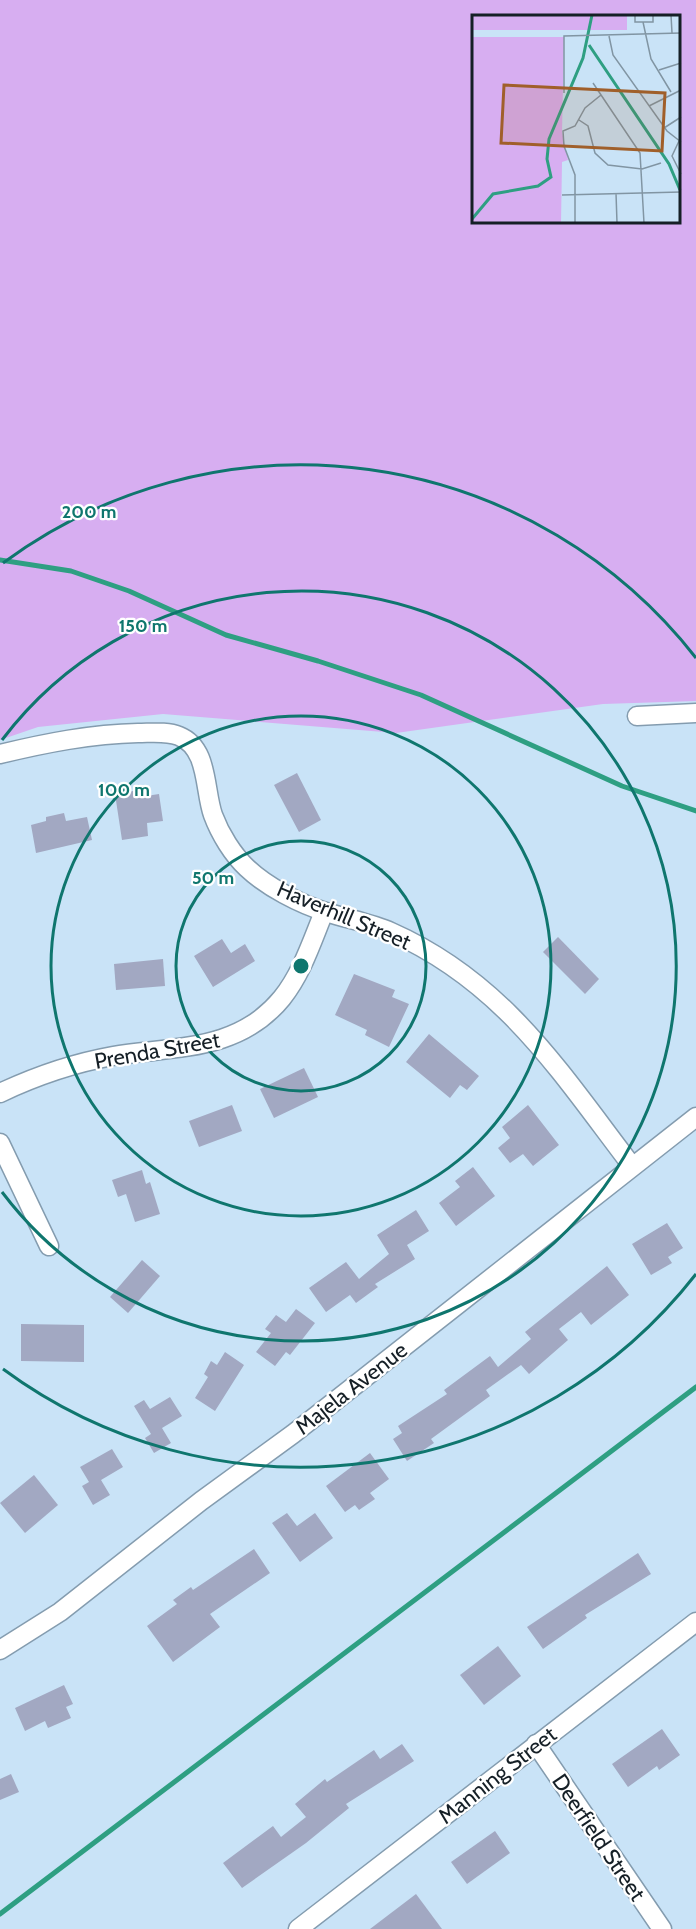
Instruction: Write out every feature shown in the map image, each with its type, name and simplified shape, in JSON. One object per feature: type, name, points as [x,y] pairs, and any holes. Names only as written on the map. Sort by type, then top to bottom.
[{"type":"street","points":[[637,716],[696,713]]},
{"type":"street","name":"Haverhill Street","points":[[0,754],[49,742],[100,734],[178,735],[194,745],[203,765],[213,815],[230,847],[248,869],[281,891],[324,912],[390,932],[472,978],[508,1011],[549,1058],[632,1166]]},
{"type":"street","name":"Prenda Street","points":[[0,1093],[67,1066],[227,1039],[257,1022],[281,999],[300,971],[324,912]]},
{"type":"street","name":"Majela Avenue","points":[[0,1650],[60,1612],[201,1501],[293,1434],[696,1117]]},
{"type":"street","points":[[0,1143],[49,1246]]},
{"type":"street","name":"Manning Street","points":[[298,1929],[696,1623]]},
{"type":"street","name":"Deerfield Street","points":[[536,1744],[662,1929]]},
{"type":"shaded area","points":[[0,0],[696,0],[696,701],[603,704],[396,733],[163,714],[38,727],[0,740]]},
{"type":"building","points":[[297,773],[321,820],[299,832],[274,785]]},
{"type":"building","points":[[139,790],[140,797],[159,794],[163,821],[147,823],[148,836],[122,840],[115,794]]},
{"type":"building","points":[[64,813],[66,821],[87,817],[92,840],[36,853],[31,825],[46,821],[46,817]]},
{"type":"building","points":[[558,937],[599,979],[585,994],[543,952]]},
{"type":"building","points":[[222,939],[231,953],[245,944],[255,961],[213,987],[194,956]]},
{"type":"building","points":[[163,959],[165,986],[116,990],[114,964]]},
{"type":"building","points":[[354,974],[395,990],[392,997],[409,1004],[389,1047],[365,1035],[367,1030],[335,1015]]},
{"type":"building","points":[[429,1034],[479,1076],[467,1090],[460,1085],[450,1098],[406,1062]]},
{"type":"building","points":[[304,1068],[318,1097],[274,1118],[260,1089]]},
{"type":"building","points":[[232,1105],[242,1131],[199,1147],[189,1121]]},
{"type":"building","points":[[528,1105],[559,1145],[533,1166],[523,1154],[510,1163],[498,1148],[510,1138],[502,1127]]},
{"type":"building","points":[[473,1167],[495,1196],[456,1226],[439,1203],[460,1187],[455,1181]]},
{"type":"building","points":[[142,1170],[146,1184],[150,1182],[160,1214],[135,1222],[126,1194],[118,1197],[112,1180]]},
{"type":"building","points":[[416,1210],[429,1231],[407,1245],[415,1259],[375,1284],[378,1287],[356,1303],[350,1295],[326,1312],[309,1288],[346,1262],[359,1279],[389,1254],[377,1235]]},
{"type":"building","points":[[667,1223],[683,1248],[668,1257],[672,1263],[651,1275],[632,1244]]},
{"type":"building","points":[[142,1260],[160,1276],[128,1313],[110,1297]]},
{"type":"building","points":[[607,1266],[629,1295],[591,1325],[581,1312],[559,1329],[568,1340],[529,1374],[521,1365],[486,1390],[490,1396],[431,1439],[434,1443],[407,1461],[393,1439],[402,1433],[398,1426],[447,1394],[444,1390],[490,1356],[498,1367],[531,1339],[525,1332]]},
{"type":"building","points":[[296,1309],[315,1323],[290,1355],[286,1352],[275,1366],[256,1352],[271,1333],[265,1329],[276,1315],[286,1322]]},
{"type":"building","points":[[21,1324],[84,1325],[84,1362],[21,1361]]},
{"type":"building","points":[[225,1352],[244,1365],[215,1411],[195,1398],[208,1377],[204,1374],[211,1361],[217,1365]]},
{"type":"building","points":[[170,1397],[182,1416],[162,1428],[171,1443],[154,1453],[145,1438],[151,1434],[134,1406],[144,1400],[150,1409]]},
{"type":"building","points":[[112,1449],[123,1467],[101,1480],[110,1495],[93,1505],[82,1486],[89,1482],[80,1467]]},
{"type":"building","points":[[370,1453],[389,1479],[370,1493],[375,1499],[359,1510],[355,1505],[345,1512],[326,1486]]},
{"type":"building","points":[[34,1475],[58,1505],[25,1533],[0,1503]]},
{"type":"building","points":[[287,1513],[297,1526],[315,1513],[333,1538],[300,1562],[272,1523]]},
{"type":"building","points":[[254,1549],[270,1573],[210,1614],[220,1627],[173,1662],[147,1626],[177,1604],[173,1600],[191,1587],[193,1590]]},
{"type":"building","points":[[638,1553],[651,1574],[585,1615],[587,1618],[543,1649],[527,1627]]},
{"type":"building","points":[[498,1646],[521,1676],[484,1705],[460,1675]]},
{"type":"building","points":[[64,1685],[73,1704],[66,1707],[71,1718],[48,1728],[45,1721],[25,1731],[15,1708]]},
{"type":"building","points":[[662,1729],[680,1755],[659,1770],[657,1766],[628,1787],[612,1764]]},
{"type":"building","points":[[402,1744],[414,1761],[346,1804],[349,1808],[306,1843],[242,1888],[223,1863],[273,1826],[281,1837],[306,1817],[295,1804],[325,1779],[327,1782],[374,1750],[380,1759]]},
{"type":"building","points":[[11,1774],[19,1792],[0,1800],[0,1779]]},
{"type":"building","points":[[495,1831],[510,1853],[467,1884],[451,1862]]},
{"type":"building","points":[[416,1894],[442,1929],[370,1929]]},
{"type":"waterway","points":[[0,560],[71,571],[129,591],[226,635],[318,661],[421,695],[622,786],[696,811]]},
{"type":"waterway","points":[[0,1914],[696,1387]]}]
